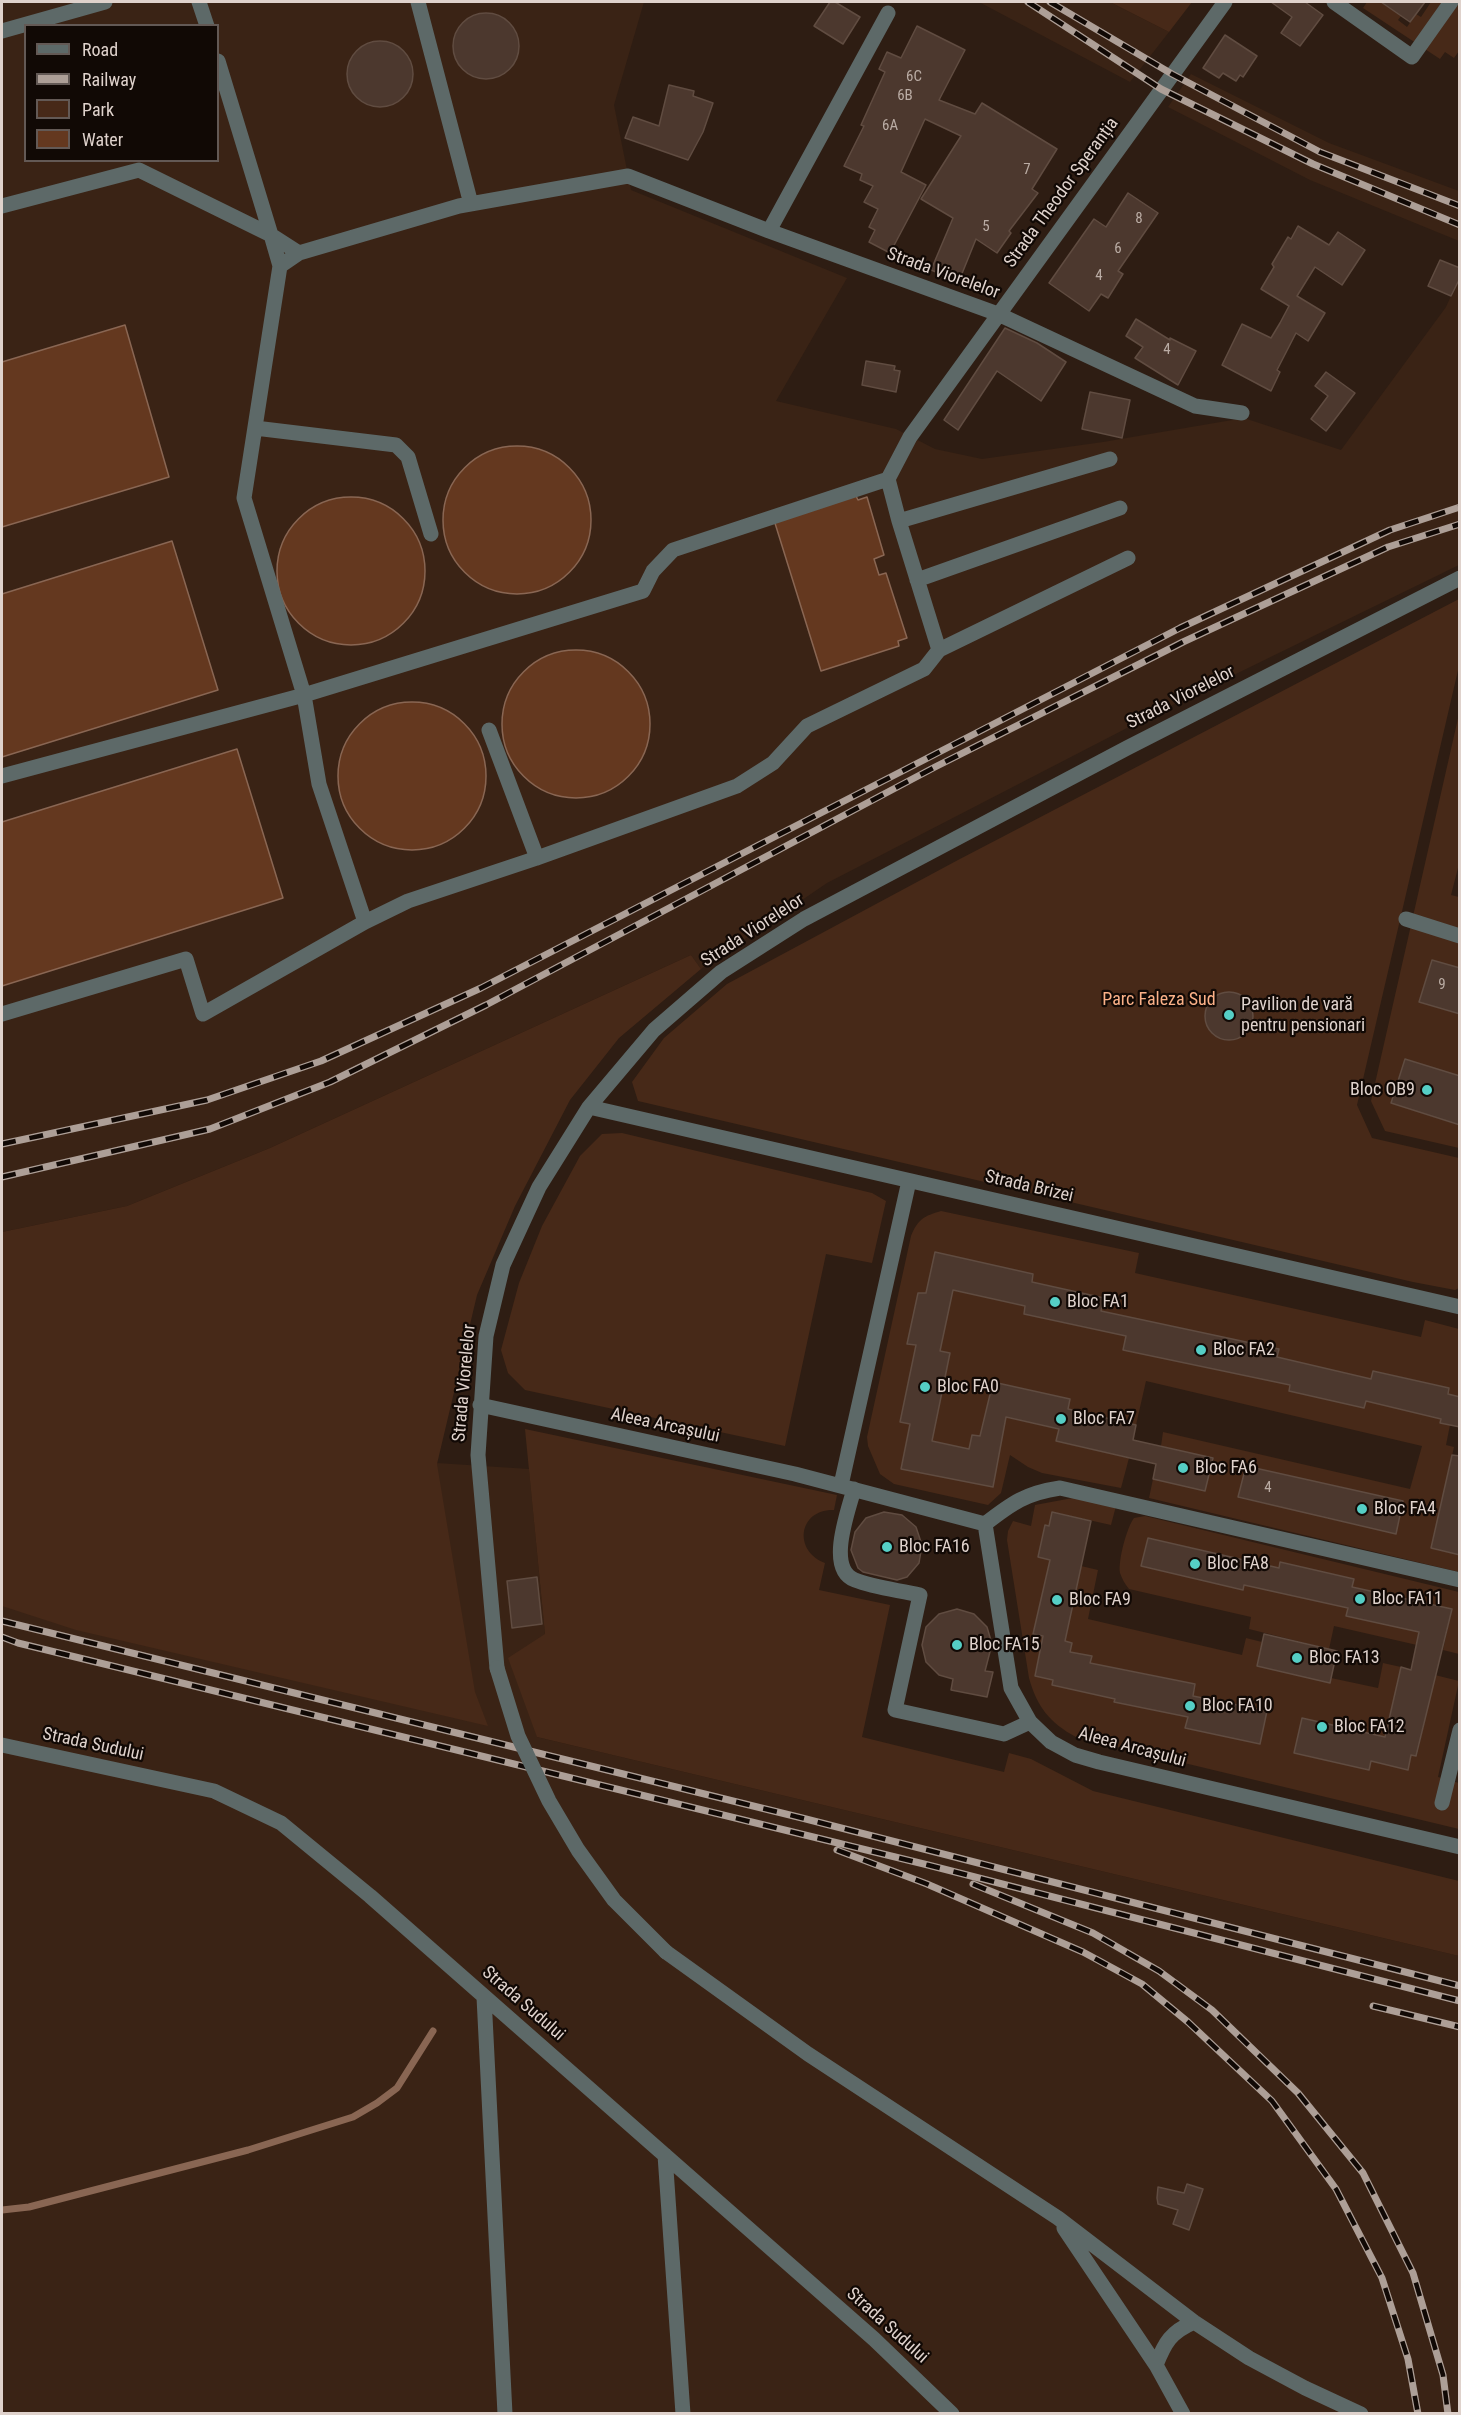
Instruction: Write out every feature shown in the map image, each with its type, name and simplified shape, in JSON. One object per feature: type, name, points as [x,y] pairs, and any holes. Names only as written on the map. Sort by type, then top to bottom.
[{"type":"street","points":[[27,24],[105,2]]},
{"type":"street","points":[[199,2],[206,24]]},
{"type":"street","points":[[280,266],[299,253],[471,204],[418,2]]},
{"type":"street","name":"Strada Theodor Speranția","points":[[888,479],[910,437],[1225,2]]},
{"type":"street","points":[[1334,2],[1412,57],[1451,2]]},
{"type":"street","points":[[769,231],[888,13]]},
{"type":"street","points":[[2,31],[24,25]]},
{"type":"street","points":[[219,64],[280,266],[244,498],[304,695],[319,784],[365,922]]},
{"type":"street","points":[[2,206],[139,170],[271,235],[299,253]]},
{"type":"street","name":"Strada Viorelelor","points":[[471,204],[628,176],[769,231],[998,314],[1195,406],[1242,413]]},
{"type":"street","points":[[255,428],[396,445],[408,458],[431,534]]},
{"type":"street","points":[[899,521],[1110,459]]},
{"type":"street","points":[[2,776],[304,695],[643,591],[653,571],[673,550],[888,479],[939,650]]},
{"type":"street","points":[[917,580],[1120,508]]},
{"type":"street","points":[[2,1014],[186,959],[203,1014],[365,922],[408,901],[537,858],[737,786],[772,763],[807,726],[924,669],[939,650],[1128,558]]},
{"type":"street","name":"Strada Viorelelor","points":[[1058,2218],[808,2054],[666,1952],[614,1900],[578,1850],[549,1801],[518,1736],[497,1668],[478,1455],[486,1336],[503,1265],[539,1187],[589,1107],[654,1030],[721,972],[804,920],[1127,748],[1460,578]]},
{"type":"street","points":[[489,730],[537,858]]},
{"type":"street","points":[[1406,919],[1460,936]]},
{"type":"street","name":"Strada Brizei","points":[[589,1107],[1460,1307]]},
{"type":"street","points":[[909,1181],[847,1487],[838,1556],[844,1573],[854,1580],[920,1595],[895,1710],[1004,1734],[1030,1722]]},
{"type":"street","name":"Aleea Arcașului","points":[[480,1405],[847,1487],[985,1524],[1011,1688],[1030,1722],[1051,1742],[1075,1755],[1099,1762],[1460,1847]]},
{"type":"street","points":[[985,1524],[1033,1492],[1060,1488],[1460,1580]]},
{"type":"street","points":[[1442,1803],[1460,1730]]},
{"type":"street","name":"Strada Sudului","points":[[2,1745],[214,1791],[281,1822],[370,1896],[874,2338],[952,2414]]},
{"type":"street","points":[[484,1996],[505,2414]]},
{"type":"street","points":[[665,2155],[683,2414]]},
{"type":"street","points":[[1058,2218],[1194,2322],[1249,2358],[1361,2414]]},
{"type":"street","points":[[1058,2218],[1156,2365],[1183,2414]]},
{"type":"street","points":[[1156,2365],[1170,2337],[1178,2329],[1194,2322]]},
{"type":"shaded area","points":[[2,2],[644,2],[614,105],[631,190],[847,278],[776,401],[896,429],[935,449],[982,459],[1103,442],[1244,418],[1341,450],[1446,307],[1459,278],[1459,565],[1158,712],[827,883],[701,969],[691,955],[270,1148],[127,1206],[2,1232]]},
{"type":"shaded area","points":[[979,2],[1110,2],[1169,32],[1130,82]]},
{"type":"shaded area","points":[[1191,74],[1329,143],[1459,191],[1459,241],[1310,180],[1168,107]]},
{"type":"shaded area","points":[[2,1367],[437,1463],[529,1469],[545,1634],[537,1737],[1459,1956],[1459,2413],[2,2414]]},
{"type":"green space","points":[[1110,2],[1192,2],[1169,32]]},
{"type":"green space","points":[[1367,2],[1381,2],[1401,16],[1398,20],[1407,27],[1416,14],[1421,17],[1431,2],[1459,2],[1459,51],[1454,58],[1445,52],[1440,59],[1363,8]]},
{"type":"green space","name":"Parc Faleza Sud","points":[[1459,599],[1459,666],[1357,1105],[1372,1138],[1459,1158],[1459,1288],[1455,1290],[1413,1282],[638,1101],[632,1082],[664,1038],[727,984],[958,860]]},
{"type":"green space","points":[[1459,714],[1459,864],[1451,895],[1459,897],[1459,968],[1432,960],[1419,1002],[1459,1014],[1459,1076],[1405,1059],[1391,1103],[1459,1125],[1459,1148],[1385,1131],[1371,1101]]},
{"type":"green space","points":[[691,955],[701,969],[619,1038],[570,1100],[515,1206],[477,1295],[437,1464],[475,1692],[488,1726],[76,1630],[2,1606],[2,1232],[127,1206],[270,1148]]},
{"type":"green space","points":[[622,1133],[872,1193],[886,1201],[872,1263],[826,1254],[785,1446],[525,1390],[508,1373],[501,1350],[519,1283],[542,1226],[580,1156],[602,1134]]},
{"type":"green space","points":[[941,1211],[1139,1253],[1135,1273],[1421,1337],[1425,1320],[1459,1329],[1459,1397],[1448,1394],[1449,1388],[1374,1371],[1371,1379],[1295,1362],[1289,1390],[1364,1408],[1366,1401],[1441,1419],[1440,1423],[1450,1425],[1446,1445],[1454,1447],[1431,1548],[1459,1555],[1459,1572],[1149,1498],[1153,1479],[1212,1458],[1161,1446],[1163,1432],[1410,1489],[1422,1446],[1146,1381],[1136,1425],[1068,1409],[1070,1399],[993,1382],[986,1413],[1059,1429],[1056,1441],[1129,1458],[1121,1488],[1042,1473],[1010,1455],[1001,1493],[988,1505],[894,1484],[880,1474],[868,1446],[867,1437],[911,1236],[919,1222]],"holes":[[[935,1253],[1033,1274],[1032,1282],[1104,1298],[1097,1330],[1024,1314],[1025,1306],[953,1290],[940,1351],[950,1353],[932,1441],[969,1449],[972,1435],[1002,1440],[901,1469],[910,1424],[900,1422],[916,1345],[908,1344],[918,1293],[926,1293]],[[1124,1350],[1279,1350],[1271,1381]],[[1246,1466],[1298,1478],[1291,1509],[1239,1498]],[[1328,1484],[1403,1502],[1396,1533],[1321,1517]]]},
{"type":"green space","points":[[525,1429],[837,1495],[834,1510],[822,1511],[813,1516],[804,1532],[804,1541],[808,1550],[825,1563],[819,1590],[890,1605],[862,1737],[1004,1772],[1009,1753],[1031,1759],[1093,1791],[1459,1881],[1459,1956],[537,1737],[508,1658],[545,1634]]},
{"type":"green space","points":[[1078,1497],[1116,1506],[1111,1525],[1053,1512],[1049,1526],[1045,1525],[1038,1557],[1050,1560],[1033,1634],[1043,1636],[1035,1676],[1053,1680],[1052,1685],[1084,1691],[1091,1657],[1070,1652],[1072,1643],[1065,1641],[1081,1566],[1098,1570],[1088,1619],[1242,1655],[1246,1638],[1262,1642],[1257,1666],[1329,1682],[1331,1678],[1378,1688],[1383,1663],[1401,1667],[1385,1737],[1302,1718],[1294,1753],[1369,1770],[1371,1761],[1408,1769],[1411,1755],[1417,1755],[1435,1675],[1459,1681],[1438,1777],[1459,1783],[1459,1829],[1076,1737],[1059,1726],[1041,1706],[1029,1678],[1007,1540],[1013,1521],[1031,1526],[1035,1505]],"holes":[[[1121,1669],[1195,1684],[1193,1696],[1266,1710],[1260,1743],[1186,1728],[1188,1717],[1115,1702]]]},
{"type":"green space","points":[[1145,1516],[1459,1592],[1459,1654],[1443,1650],[1452,1609],[1352,1587],[1354,1579],[1280,1562],[1274,1591],[1348,1608],[1346,1616],[1419,1632],[1417,1645],[1334,1626],[1329,1649],[1249,1629],[1251,1617],[1129,1589],[1120,1573],[1120,1560],[1134,1518]],"holes":[[[1148,1538],[1249,1561],[1243,1589],[1141,1566]]]},
{"type":"water","points":[[125,325],[169,477],[2,527],[2,362]]},
{"type":"water","points":[[517,446],[545,451],[570,467],[586,492],[591,520],[586,548],[570,573],[545,589],[517,594],[489,589],[464,573],[448,548],[443,520],[448,492],[464,467],[489,451]]},
{"type":"water","points":[[855,494],[858,500],[867,497],[884,555],[874,559],[879,575],[886,573],[907,638],[898,641],[899,646],[821,671],[774,520]]},
{"type":"water","points":[[351,497],[379,502],[404,518],[420,543],[425,571],[420,599],[404,624],[379,640],[351,645],[323,640],[298,624],[282,599],[277,571],[282,543],[298,518],[323,502]]},
{"type":"water","points":[[172,541],[218,690],[2,757],[2,594]]},
{"type":"water","points":[[576,650],[604,655],[629,671],[645,696],[650,724],[645,752],[629,777],[604,793],[576,798],[548,793],[523,777],[507,752],[502,724],[507,696],[523,671],[548,655]]},
{"type":"water","points":[[412,702],[440,707],[465,723],[481,748],[486,776],[481,804],[465,829],[440,845],[412,850],[384,845],[359,829],[343,804],[338,776],[343,748],[359,723],[384,707]]},
{"type":"water","points":[[237,749],[283,898],[2,986],[2,822]]},
{"type":"building","points":[[830,2],[835,2],[860,17],[843,44],[814,26]]},
{"type":"building","points":[[1271,2],[1305,2],[1323,15],[1300,46],[1281,33],[1292,17]]},
{"type":"building","points":[[1381,2],[1425,2],[1410,22]]},
{"type":"building","points":[[486,13],[499,16],[509,23],[516,33],[519,46],[516,59],[509,69],[499,76],[486,79],[473,76],[463,69],[456,59],[453,46],[456,33],[463,23],[473,16]]},
{"type":"building","points":[[917,26],[965,50],[939,100],[975,114],[982,103],[1057,149],[1032,189],[1038,193],[1009,231],[1011,233],[997,253],[976,239],[959,281],[931,270],[953,218],[921,199],[961,136],[925,119],[901,172],[926,185],[890,253],[869,242],[875,230],[869,227],[878,209],[864,202],[873,186],[860,180],[862,174],[844,166],[864,126],[861,125],[885,72],[879,69],[887,52],[901,58]]},
{"type":"building","points":[[1225,35],[1257,56],[1243,77],[1240,75],[1236,81],[1223,73],[1219,78],[1203,68]]},
{"type":"building","points":[[380,41],[393,44],[403,51],[410,61],[413,74],[410,87],[403,97],[393,104],[380,107],[367,104],[357,97],[350,87],[347,74],[350,61],[357,51],[367,44]]},
{"type":"building","points":[[669,85],[694,91],[693,96],[713,103],[703,132],[688,160],[625,138],[633,117],[659,126]]},
{"type":"building","points":[[1128,193],[1158,213],[1118,271],[1123,274],[1108,298],[1101,294],[1089,311],[1049,283],[1094,219],[1106,227]]},
{"type":"building","points":[[1298,226],[1329,245],[1338,232],[1365,250],[1342,285],[1315,267],[1297,296],[1325,313],[1308,341],[1296,333],[1277,370],[1280,372],[1271,391],[1222,365],[1242,324],[1271,338],[1280,323],[1289,306],[1261,289],[1274,267],[1272,264],[1288,237],[1291,239]]},
{"type":"building","points":[[1440,260],[1460,268],[1460,278],[1451,296],[1428,286]]},
{"type":"building","points":[[1136,319],[1170,340],[1170,338],[1196,351],[1178,385],[1135,358],[1143,347],[1126,336]]},
{"type":"building","points":[[1005,328],[1037,343],[1066,362],[1041,401],[997,371],[958,430],[944,420]]},
{"type":"building","points":[[866,361],[895,366],[894,370],[900,371],[896,392],[862,385]]},
{"type":"building","points":[[1326,372],[1355,393],[1326,431],[1311,419],[1328,396],[1315,386]]},
{"type":"building","points":[[1090,392],[1130,400],[1122,438],[1082,429]]},
{"type":"building","points":[[1432,960],[1460,968],[1460,1014],[1419,1002]]},
{"type":"building","name":"Pavilion de vară pentru pensionari","points":[[1229,992],[1246,999],[1253,1016],[1246,1033],[1229,1040],[1212,1033],[1205,1016],[1212,999]]},
{"type":"building","name":"Bloc OB9","points":[[1405,1059],[1460,1076],[1460,1125],[1391,1103]]},
{"type":"building","points":[[935,1252],[1033,1274],[1032,1282],[1104,1298],[1101,1311],[1279,1349],[1277,1357],[1371,1379],[1373,1371],[1449,1388],[1448,1394],[1460,1397],[1460,1427],[1440,1423],[1441,1419],[1366,1401],[1364,1408],[1289,1391],[1290,1385],[1123,1350],[1126,1336],[1024,1314],[1025,1306],[953,1290],[940,1351],[950,1353],[932,1441],[969,1449],[972,1435],[980,1436],[993,1382],[1070,1399],[1068,1409],[1136,1425],[1133,1440],[1213,1458],[1205,1491],[1153,1479],[1156,1464],[1056,1441],[1059,1429],[1006,1417],[993,1487],[901,1469],[910,1424],[900,1422],[916,1345],[907,1344],[918,1293],[926,1293]]},
{"type":"building","points":[[1452,1455],[1460,1456],[1460,1555],[1431,1548]]},
{"type":"building","points":[[1246,1466],[1403,1501],[1396,1534],[1238,1497]]},
{"type":"building","name":"Bloc FA16","points":[[884,1512],[902,1515],[916,1527],[922,1545],[919,1563],[907,1577],[897,1580],[863,1572],[858,1568],[851,1550],[855,1532],[866,1518]]},
{"type":"building","points":[[1052,1512],[1091,1521],[1065,1641],[1072,1643],[1070,1652],[1092,1656],[1090,1663],[1195,1684],[1193,1696],[1267,1711],[1260,1744],[1185,1728],[1188,1717],[1114,1702],[1115,1699],[1052,1685],[1053,1680],[1035,1676],[1043,1636],[1033,1634],[1050,1560],[1038,1557],[1045,1525],[1049,1526]]},
{"type":"building","points":[[1148,1538],[1279,1568],[1280,1562],[1354,1579],[1352,1587],[1452,1609],[1416,1756],[1411,1755],[1408,1770],[1371,1761],[1369,1770],[1294,1753],[1302,1718],[1385,1737],[1401,1667],[1411,1670],[1419,1632],[1346,1616],[1348,1608],[1244,1585],[1243,1590],[1141,1566]]},
{"type":"building","points":[[537,1577],[542,1624],[512,1628],[507,1581]]},
{"type":"building","name":"Bloc FA15","points":[[957,1609],[974,1614],[987,1627],[992,1644],[985,1671],[993,1672],[987,1697],[951,1690],[953,1679],[939,1675],[926,1662],[922,1645],[926,1627],[939,1614]]},
{"type":"building","name":"Bloc FA13","points":[[1264,1634],[1337,1651],[1330,1683],[1257,1666]]},
{"type":"building","points":[[1187,2184],[1203,2189],[1189,2230],[1173,2224],[1178,2210],[1158,2204],[1157,2198],[1158,2187],[1184,2193]]},
{"type":"waterway","points":[[2,2210],[29,2207],[248,2150],[353,2117],[397,2088],[433,2031]]},
{"type":"railway","points":[[1028,2],[1161,89],[1313,164],[1460,225]]},
{"type":"railway","points":[[1050,2],[1172,74],[1320,152],[1460,206]]},
{"type":"railway","points":[[2,1144],[207,1100],[321,1061],[481,988],[1180,628],[1390,530],[1460,507]]},
{"type":"railway","points":[[2,1177],[210,1129],[330,1082],[486,1005],[935,767],[1183,642],[1388,547],[1460,524]]},
{"type":"railway","points":[[2,1621],[802,1818],[1460,1986]]},
{"type":"railway","points":[[2,1637],[18,1643],[928,1865],[1460,2001]]},
{"type":"railway","points":[[837,1850],[927,1884],[1083,1952],[1142,1984],[1188,2022],[1272,2101],[1336,2189],[1382,2278],[1408,2359],[1418,2414]]},
{"type":"railway","points":[[973,1884],[1093,1933],[1159,1971],[1212,2010],[1298,2093],[1363,2173],[1413,2273],[1443,2375],[1448,2414]]},
{"type":"railway","points":[[1373,2006],[1460,2027]]},
{"type":"place","name":"Pavilion de vară pentru pensionari","points":[[1229,1015]]},
{"type":"place","name":"Bloc OB9","points":[[1427,1090]]},
{"type":"place","name":"Bloc FA1","points":[[1055,1302]]},
{"type":"place","name":"Bloc FA2","points":[[1201,1350]]},
{"type":"place","name":"Bloc FA0","points":[[925,1387]]},
{"type":"place","name":"Bloc FA7","points":[[1061,1419]]},
{"type":"place","name":"Bloc FA6","points":[[1183,1468]]},
{"type":"place","name":"Bloc FA4","points":[[1362,1509]]},
{"type":"place","name":"Bloc FA16","points":[[887,1547]]},
{"type":"place","name":"Bloc FA8","points":[[1195,1564]]},
{"type":"place","name":"Bloc FA11","points":[[1360,1599]]},
{"type":"place","name":"Bloc FA9","points":[[1057,1600]]},
{"type":"place","name":"Bloc FA15","points":[[957,1645]]},
{"type":"place","name":"Bloc FA13","points":[[1297,1658]]},
{"type":"place","name":"Bloc FA10","points":[[1190,1706]]},
{"type":"place","name":"Bloc FA12","points":[[1322,1727]]}]
